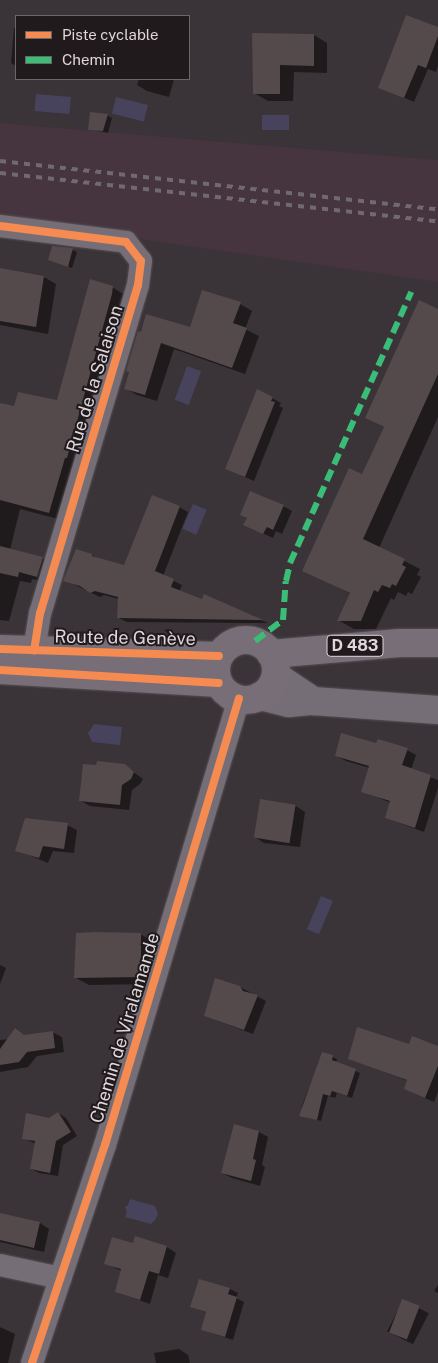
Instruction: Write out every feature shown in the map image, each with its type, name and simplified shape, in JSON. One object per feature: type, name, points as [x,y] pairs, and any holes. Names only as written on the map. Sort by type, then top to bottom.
[{"type":"main road","points":[[247,640],[264,646],[253,682],[216,674],[219,656],[231,644],[247,640]]},
{"type":"main road","name":"D 483","points":[[253,682],[400,643],[438,643]]},
{"type":"main road","name":"Route de Genève","points":[[0,649],[219,656]]},
{"type":"main road","name":"Route de Genève","points":[[0,670],[253,682]]},
{"type":"street","name":"Rue de la Salaison","points":[[0,226],[126,242],[141,261],[138,284],[40,613],[34,651]]},
{"type":"street","points":[[253,682],[289,703],[313,701],[438,710]]},
{"type":"street","name":"Chemin de Viralamande","points":[[32,1363],[105,1144],[253,682]]},
{"type":"street","points":[[0,1265],[61,1278]]},
{"type":"shaded area","points":[[36,94],[71,97],[69,114],[35,111]]},
{"type":"shaded area","points":[[116,97],[148,105],[144,121],[112,113]]},
{"type":"shaded area","points":[[262,115],[289,115],[289,130],[262,130]]},
{"type":"shaded area","points":[[0,123],[438,160],[438,282],[0,219]]},
{"type":"shaded area","points":[[187,366],[201,371],[189,405],[175,400]]},
{"type":"shaded area","points":[[193,504],[207,510],[196,535],[182,529]]},
{"type":"shaded area","points":[[94,724],[122,727],[120,745],[92,742],[88,733]]},
{"type":"shaded area","points":[[321,896],[333,901],[319,934],[307,929]]},
{"type":"shaded area","points":[[130,1199],[155,1206],[158,1214],[151,1224],[125,1217],[127,1212],[125,1207]]},
{"type":"building","points":[[406,15],[438,27],[438,36],[426,68],[418,65],[404,98],[378,88]]},
{"type":"building","points":[[252,33],[314,34],[314,66],[280,65],[280,94],[253,94]]},
{"type":"building","points":[[90,112],[108,114],[103,131],[88,130]]},
{"type":"building","points":[[52,246],[73,248],[68,267],[48,260]]},
{"type":"building","points":[[0,268],[44,276],[36,327],[0,321]]},
{"type":"building","points":[[90,279],[113,286],[112,294],[67,458],[65,458],[49,513],[0,500],[0,403],[14,406],[18,392],[57,400]]},
{"type":"building","points":[[202,290],[241,302],[233,323],[247,328],[232,368],[161,343],[145,395],[124,389],[129,372],[126,371],[138,331],[141,332],[146,314],[190,327]]},
{"type":"building","points":[[419,300],[438,309],[438,374],[363,539],[405,559],[402,565],[406,567],[396,586],[392,584],[390,588],[382,585],[378,592],[374,590],[361,621],[337,621],[350,593],[302,571],[349,468],[362,474],[384,427],[365,418]]},
{"type":"building","points":[[257,389],[273,397],[271,401],[275,402],[245,477],[225,469]]},
{"type":"building","points":[[250,491],[284,505],[273,530],[267,527],[263,534],[243,525],[247,518],[240,515]]},
{"type":"building","points":[[152,495],[180,506],[155,571],[174,579],[171,587],[202,599],[204,594],[263,620],[117,618],[118,597],[95,591],[90,593],[80,586],[63,581],[76,549],[92,554],[92,556],[124,565]]},
{"type":"building","points":[[0,546],[43,557],[37,577],[19,572],[18,577],[0,573]]},
{"type":"building","points":[[341,733],[376,743],[378,739],[408,748],[402,765],[431,775],[415,828],[385,818],[390,801],[361,792],[369,766],[335,756]]},
{"type":"building","points":[[97,761],[125,764],[134,772],[131,779],[122,785],[120,805],[79,801],[83,764],[96,765]]},
{"type":"building","points":[[260,799],[296,805],[289,843],[254,838]]},
{"type":"building","points":[[25,818],[68,823],[64,849],[43,846],[39,858],[15,851]]},
{"type":"building","points":[[76,933],[141,933],[141,977],[74,978]]},
{"type":"building","points":[[215,978],[240,986],[243,991],[258,995],[244,1030],[204,1016]]},
{"type":"building","points":[[357,1027],[409,1044],[412,1036],[438,1046],[438,1066],[425,1098],[404,1089],[407,1080],[348,1059]]},
{"type":"building","points":[[15,1028],[24,1035],[53,1031],[55,1048],[27,1052],[19,1062],[0,1065],[0,1049]]},
{"type":"building","points":[[322,1052],[333,1055],[332,1060],[356,1069],[347,1096],[332,1091],[330,1096],[323,1094],[317,1120],[299,1116]]},
{"type":"building","points":[[58,1112],[71,1132],[56,1141],[50,1173],[30,1169],[35,1141],[22,1139],[26,1113],[49,1118]]},
{"type":"building","points":[[234,1124],[259,1131],[253,1159],[256,1160],[251,1181],[221,1173]]},
{"type":"building","points":[[0,1213],[40,1222],[34,1248],[0,1240]]},
{"type":"building","points":[[135,1236],[167,1246],[159,1274],[149,1271],[140,1300],[115,1292],[121,1269],[104,1264],[112,1237],[133,1243]]},
{"type":"building","points":[[199,1279],[230,1288],[228,1294],[237,1297],[225,1337],[201,1330],[206,1312],[190,1307]]},
{"type":"building","points":[[402,1299],[420,1306],[407,1339],[389,1333]]},
{"type":"railway","points":[[0,161],[438,209]]},
{"type":"railway","points":[[0,173],[438,221]]},
{"type":"marked path","points":[[255,641],[283,620],[286,581],[290,563],[411,292]]},
{"type":"cycle path","points":[[0,226],[126,242],[141,261],[138,285],[40,613],[34,651]]},
{"type":"cycle path","points":[[0,649],[219,656]]},
{"type":"cycle path","points":[[0,670],[219,683]]},
{"type":"cycle path","points":[[32,1363],[105,1145],[239,699]]}]
